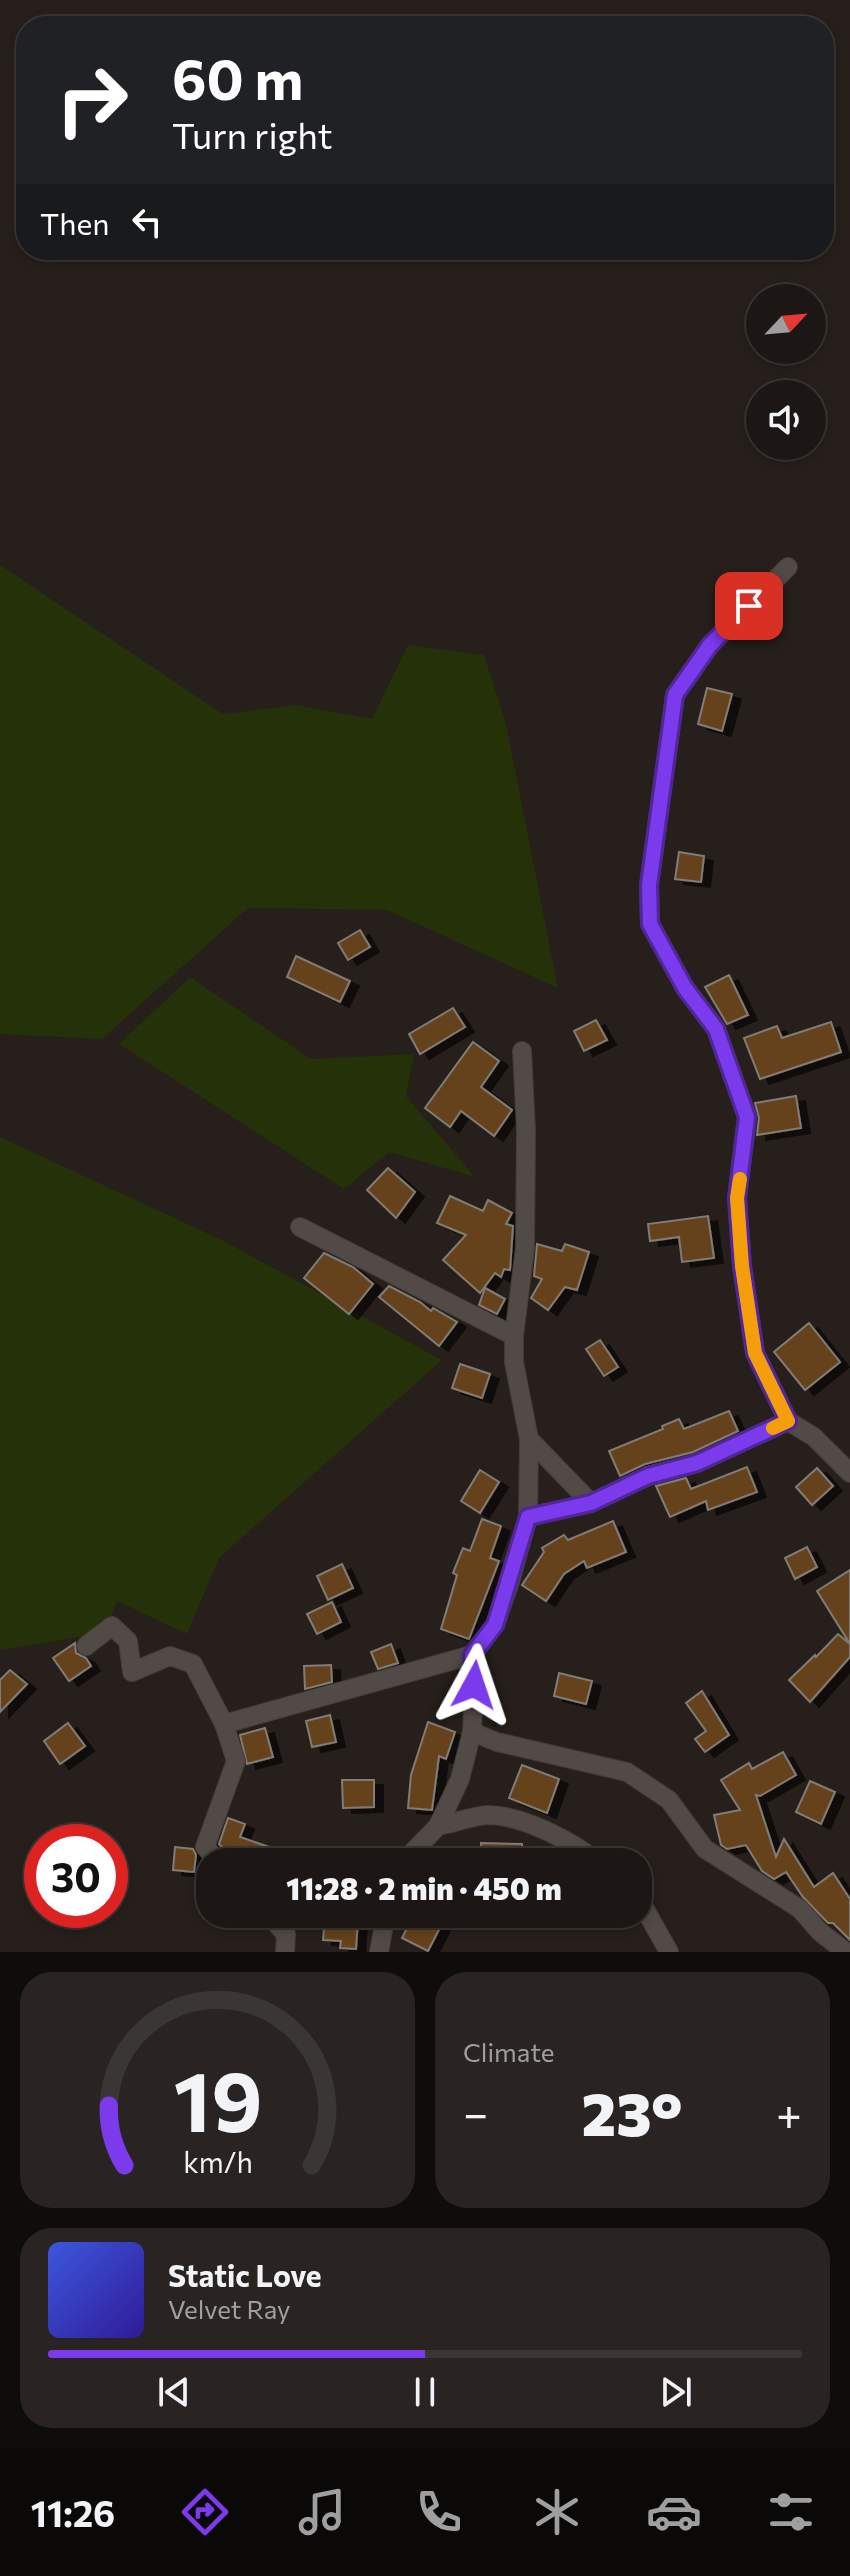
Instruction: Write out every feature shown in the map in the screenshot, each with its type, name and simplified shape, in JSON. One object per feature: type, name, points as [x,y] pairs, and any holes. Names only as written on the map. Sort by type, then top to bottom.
[{"type":"street","points":[[788,567],[710,645],[675,695],[649,885],[650,924],[685,988],[716,1029],[747,1117],[737,1198],[742,1266],[755,1353],[788,1421],[814,1437],[850,1473]]},
{"type":"street","points":[[224,1724],[472,1655],[495,1625],[528,1517],[529,1439],[514,1362],[514,1336],[525,1248],[526,1130],[522,1051]]},
{"type":"street","points":[[300,1227],[514,1336]]},
{"type":"street","points":[[528,1517],[591,1503],[648,1476],[697,1463],[788,1421]]},
{"type":"street","points":[[529,1439],[591,1503]]},
{"type":"street","points":[[86,1646],[112,1626],[128,1641],[132,1672],[170,1656],[193,1664],[224,1724],[236,1761],[206,1848]]},
{"type":"street","points":[[417,1848],[438,1826],[460,1779],[472,1732],[472,1655]]},
{"type":"street","points":[[472,1732],[497,1742],[627,1772],[669,1800],[705,1849],[800,1909],[820,1932],[846,1952]]},
{"type":"street","points":[[438,1826],[487,1815],[522,1820],[577,1848]]},
{"type":"street","points":[[652,1922],[669,1952]]},
{"type":"street","points":[[280,1928],[286,1934],[285,1952]]},
{"type":"street","points":[[379,1952],[383,1928]]},
{"type":"green space","points":[[0,565],[223,714],[296,705],[372,719],[408,645],[484,655],[506,724],[558,988],[387,910],[248,908],[102,1039],[0,1034]]},
{"type":"green space","points":[[190,977],[311,1059],[414,1054],[406,1096],[475,1177],[389,1152],[344,1189],[119,1044]]},
{"type":"green space","points":[[0,1137],[224,1241],[442,1360],[219,1558],[187,1634],[117,1601],[104,1633],[0,1650]]},
{"type":"building","points":[[707,688],[732,694],[722,731],[698,724]]},
{"type":"building","points":[[679,852],[704,856],[701,882],[675,879]]},
{"type":"building","points":[[360,930],[370,947],[348,960],[338,943]]},
{"type":"building","points":[[296,956],[350,981],[340,1002],[287,977]]},
{"type":"building","points":[[729,975],[748,1015],[727,1024],[705,987]]},
{"type":"building","points":[[453,1008],[465,1027],[420,1054],[409,1034]]},
{"type":"building","points":[[596,1020],[607,1040],[584,1051],[574,1031]]},
{"type":"building","points":[[831,1022],[841,1052],[760,1079],[744,1038],[777,1026],[782,1038]]},
{"type":"building","points":[[473,1042],[499,1061],[481,1087],[512,1110],[494,1136],[461,1111],[450,1127],[425,1108]]},
{"type":"building","points":[[796,1096],[801,1128],[757,1135],[759,1118],[755,1103]]},
{"type":"building","points":[[388,1168],[415,1192],[396,1218],[367,1190]]},
{"type":"building","points":[[450,1196],[483,1211],[488,1200],[512,1213],[506,1224],[513,1226],[510,1270],[504,1269],[501,1277],[495,1273],[480,1293],[443,1260],[466,1235],[437,1223]]},
{"type":"building","points":[[708,1216],[714,1258],[682,1262],[679,1237],[650,1241],[648,1224]]},
{"type":"building","points":[[537,1244],[562,1251],[565,1244],[589,1252],[577,1290],[565,1287],[548,1310],[531,1298],[542,1279],[534,1276]]},
{"type":"building","points":[[324,1253],[353,1267],[373,1284],[349,1314],[304,1278]]},
{"type":"building","points":[[389,1286],[431,1311],[433,1308],[457,1322],[439,1346],[379,1297]]},
{"type":"building","points":[[485,1288],[505,1299],[497,1314],[479,1305]]},
{"type":"building","points":[[809,1323],[840,1362],[805,1390],[774,1352]]},
{"type":"building","points":[[600,1340],[618,1367],[604,1376],[586,1349]]},
{"type":"building","points":[[460,1364],[490,1374],[482,1398],[452,1388]]},
{"type":"building","points":[[729,1411],[738,1431],[693,1452],[645,1464],[620,1476],[609,1451],[663,1429],[662,1426],[679,1419],[684,1429]]},
{"type":"building","points":[[747,1467],[757,1492],[708,1510],[706,1501],[670,1517],[656,1486],[686,1478],[691,1489]]},
{"type":"building","points":[[817,1468],[833,1486],[812,1505],[796,1487]]},
{"type":"building","points":[[480,1470],[499,1482],[480,1513],[461,1501]]},
{"type":"building","points":[[482,1519],[501,1526],[490,1558],[499,1561],[469,1639],[441,1629],[457,1575],[453,1573],[463,1548],[470,1551]]},
{"type":"building","points":[[613,1521],[626,1552],[587,1568],[584,1561],[564,1574],[546,1601],[522,1585],[544,1552],[542,1548],[564,1535],[568,1540]]},
{"type":"building","points":[[807,1547],[817,1567],[795,1579],[785,1558]]},
{"type":"building","points":[[342,1564],[353,1588],[328,1600],[317,1576]]},
{"type":"building","points":[[850,1570],[850,1644],[817,1591]]},
{"type":"building","points":[[332,1602],[341,1622],[317,1634],[307,1614]]},
{"type":"building","points":[[838,1634],[850,1644],[850,1657],[810,1702],[789,1680]]},
{"type":"building","points":[[75,1643],[76,1653],[86,1658],[91,1666],[69,1681],[53,1658]]},
{"type":"building","points":[[391,1644],[398,1663],[378,1669],[371,1652]]},
{"type":"building","points":[[331,1665],[332,1682],[305,1689],[304,1666]]},
{"type":"building","points":[[10,1670],[27,1684],[0,1712],[0,1680]]},
{"type":"building","points":[[559,1673],[592,1681],[586,1704],[554,1696]]},
{"type":"building","points":[[702,1691],[729,1735],[705,1752],[695,1739],[706,1731],[686,1703]]},
{"type":"building","points":[[330,1715],[336,1742],[312,1747],[306,1721]]},
{"type":"building","points":[[428,1722],[455,1732],[446,1759],[439,1756],[432,1810],[408,1808],[411,1775]]},
{"type":"building","points":[[68,1723],[85,1746],[60,1764],[44,1741]]},
{"type":"building","points":[[265,1728],[273,1757],[247,1764],[240,1735]]},
{"type":"building","points":[[783,1752],[796,1775],[760,1796],[756,1795],[776,1857],[784,1839],[814,1887],[833,1873],[850,1899],[850,1940],[803,1897],[786,1872],[774,1879],[762,1871],[746,1845],[727,1849],[721,1845],[714,1815],[740,1810],[721,1780],[749,1763],[752,1769]]},
{"type":"building","points":[[522,1765],[559,1779],[547,1813],[509,1798]]},
{"type":"building","points":[[342,1780],[374,1780],[374,1807],[343,1808]]},
{"type":"building","points":[[810,1781],[835,1792],[821,1824],[796,1812]]},
{"type":"building","points":[[228,1818],[245,1824],[240,1837],[272,1848],[223,1848],[219,1844]]},
{"type":"building","points":[[481,1843],[522,1844],[522,1848],[481,1848]]},
{"type":"building","points":[[175,1847],[193,1849],[196,1855],[194,1872],[173,1870]]},
{"type":"building","points":[[324,1928],[357,1928],[356,1949],[340,1948],[341,1941],[323,1940]]},
{"type":"building","points":[[407,1928],[440,1928],[428,1951],[402,1938]]},
{"type":"slow traffic","points":[[740,1179],[737,1198],[742,1266],[755,1353],[788,1421],[773,1428]]},
{"type":"route","points":[[474,1685],[472,1655],[495,1625],[528,1517],[591,1503],[648,1476],[697,1463],[788,1421],[755,1353],[742,1266],[737,1198],[747,1117],[716,1029],[685,988],[650,924],[649,885],[675,695],[710,645],[749,606]]}]
